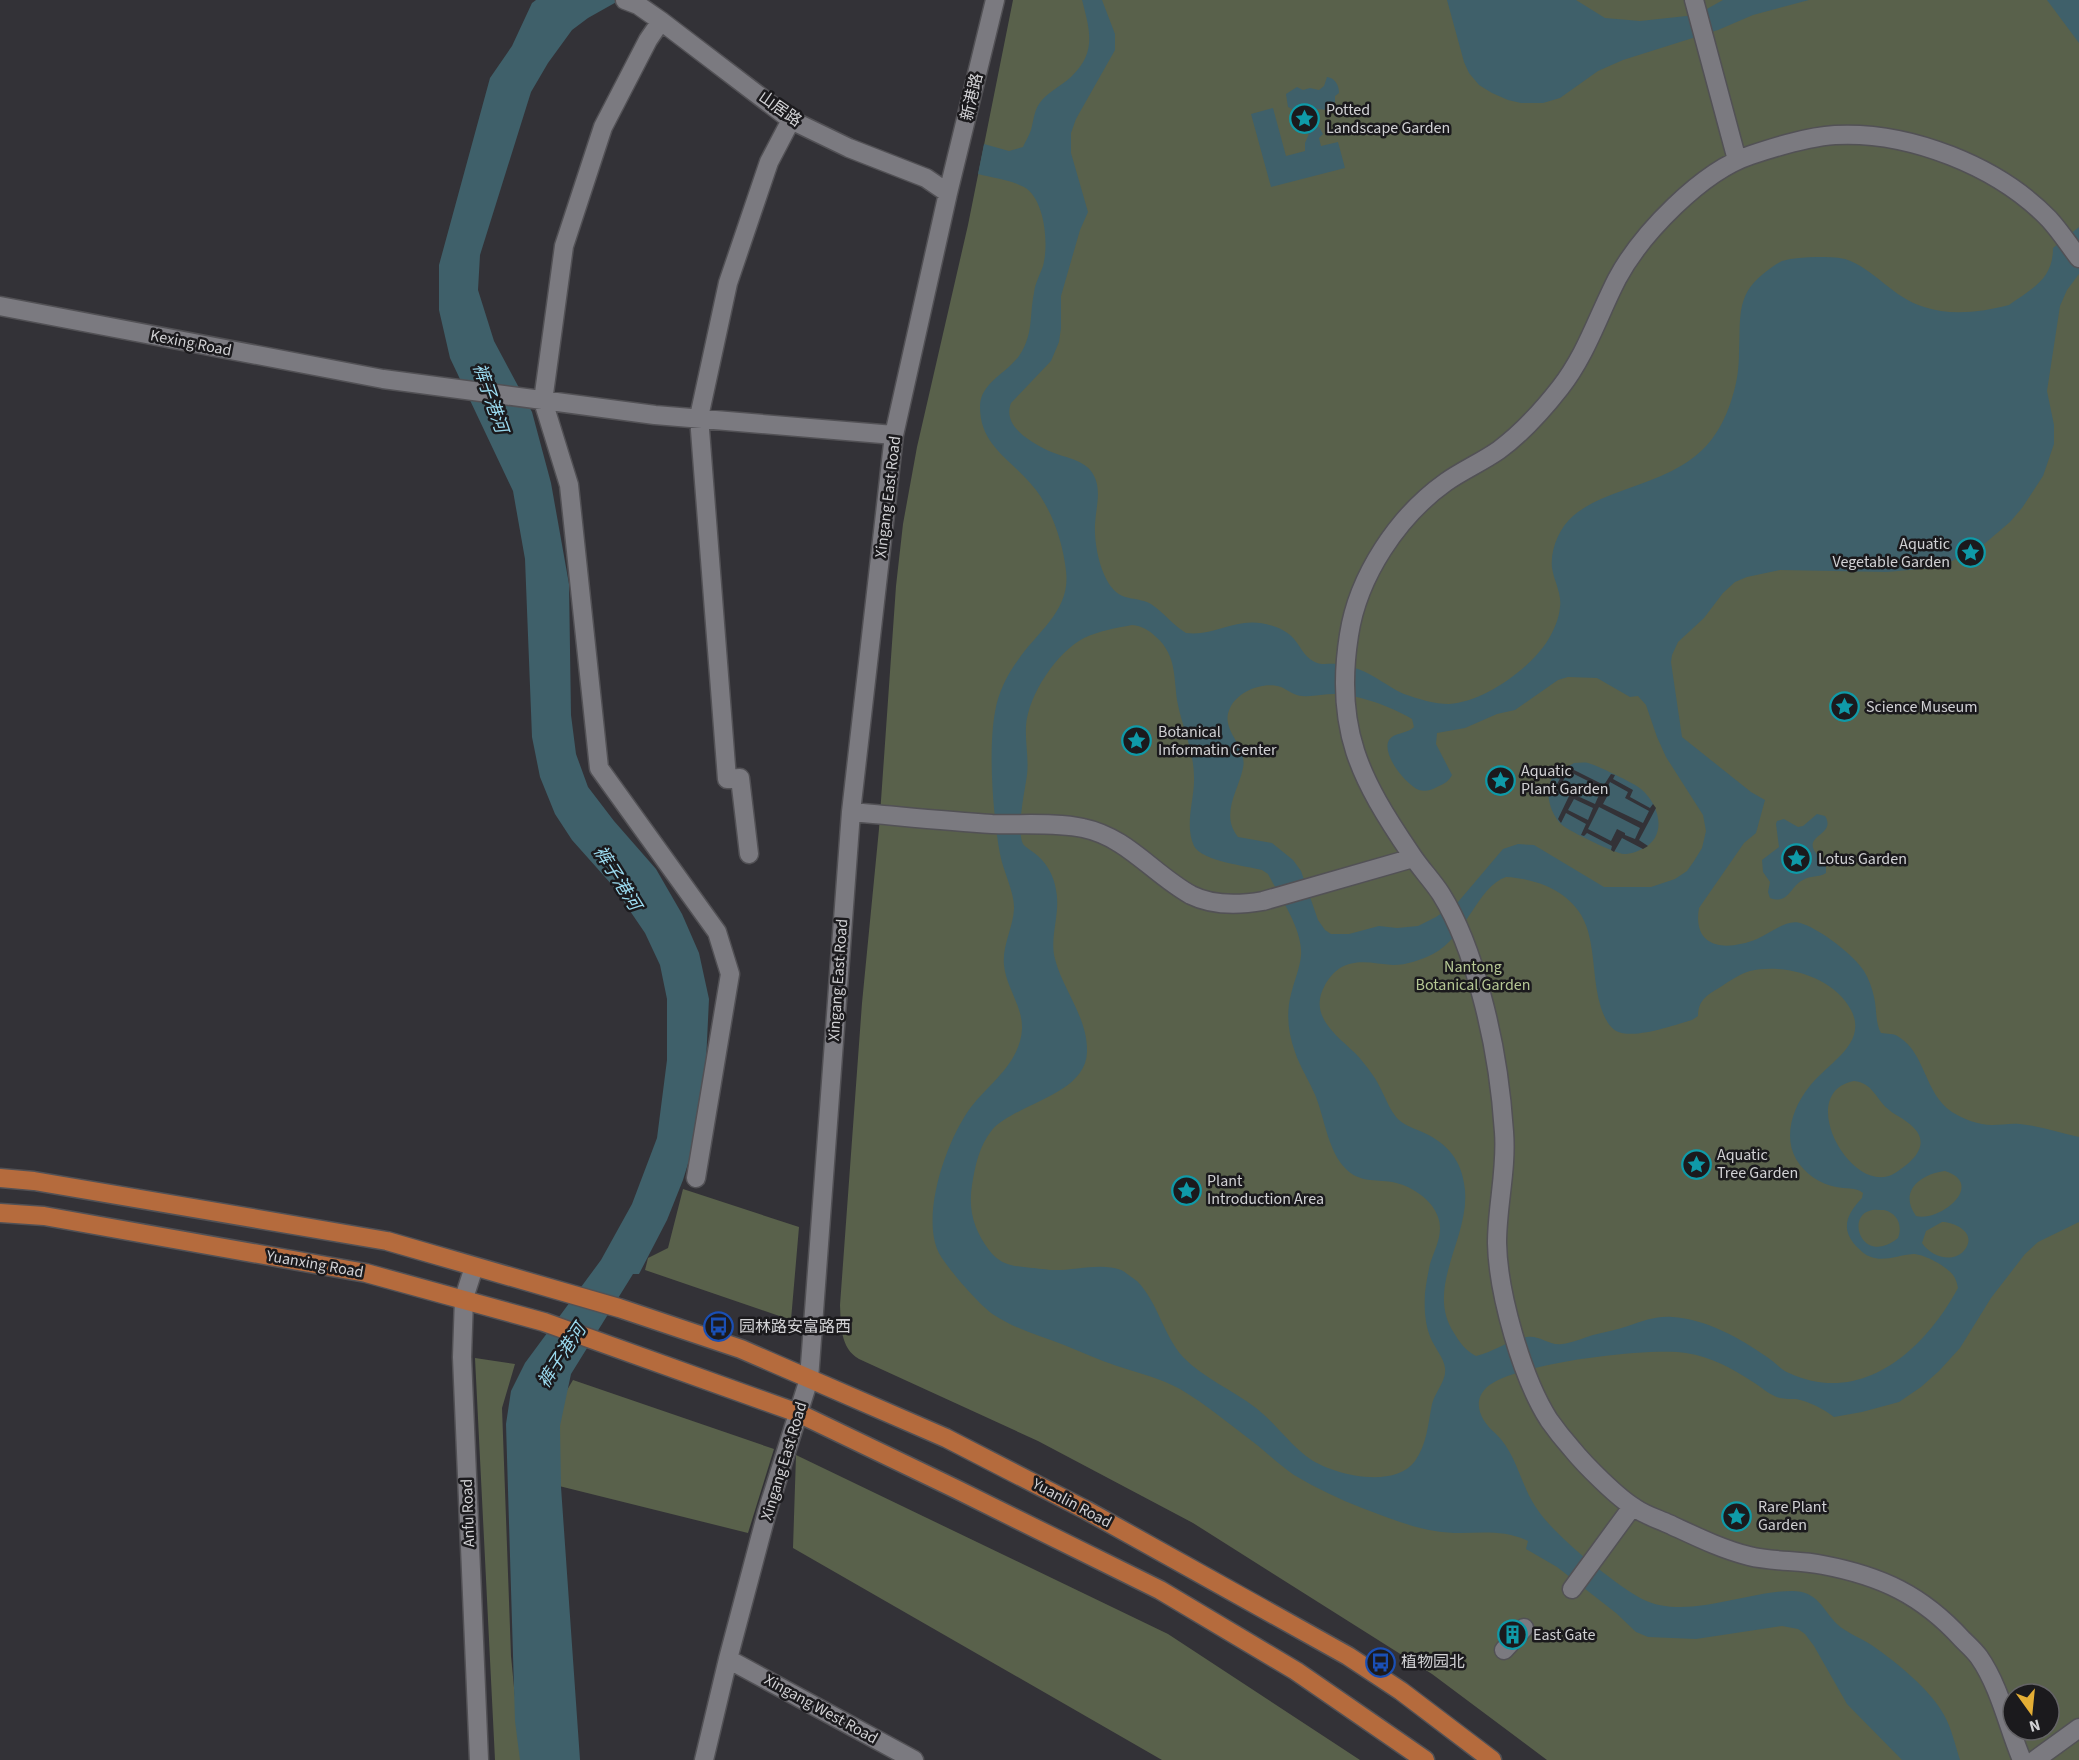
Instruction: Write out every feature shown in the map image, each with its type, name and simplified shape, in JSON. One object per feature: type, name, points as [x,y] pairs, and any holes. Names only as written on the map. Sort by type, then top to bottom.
[{"type":"main road","name":"Yuanxing Road","points":[[0,1178],[34,1181],[387,1241],[620,1308]]},
{"type":"main road","name":"Yuanxing Road","points":[[0,1213],[44,1216],[366,1273],[464,1298],[544,1322],[798,1413]]},
{"type":"main road","name":"Yuanlin Road","points":[[620,1308],[734,1347],[946,1438],[1086,1510],[1348,1656],[1401,1691],[1481,1757]]},
{"type":"main road","points":[[798,1413],[1160,1590],[1296,1671],[1425,1760]]},
{"type":"street","name":"新港路","points":[[948,194],[995,0]]},
{"type":"street","points":[[1694,0],[1737,160]]},
{"type":"street","name":"山居路","points":[[632,3],[662,21],[791,120],[849,148],[926,178],[948,194]]},
{"type":"street","points":[[662,21],[648,40],[603,127],[564,246],[537,400],[569,485],[600,768],[717,932],[730,974],[696,1178]]},
{"type":"street","points":[[749,854],[740,778],[727,779],[699,417],[728,283],[769,162],[791,120]]},
{"type":"street","points":[[2022,1760],[1995,1689],[1979,1658],[1947,1622],[1914,1597],[1881,1580],[1820,1564],[1752,1557],[1707,1542],[1632,1507],[1576,1455],[1550,1421],[1533,1388],[1509,1323],[1502,1281],[1497,1241],[1505,1138],[1498,1073],[1476,975],[1463,938],[1441,895],[1389,821],[1362,773],[1348,726],[1345,659],[1356,603],[1370,572],[1397,530],[1409,515],[1443,484],[1498,451],[1536,417],[1564,383],[1589,342],[1616,281],[1633,254],[1673,207],[1712,175],[1737,160],[1793,142],[1835,135],[1876,136],[1907,142],[1971,163],[2005,182],[2043,213],[2079,258]]},
{"type":"street","name":"Xingang East Road","points":[[704,1760],[767,1512],[809,1379],[850,812],[894,435],[948,194]]},
{"type":"street","name":"Kexing Road","points":[[0,306],[382,379],[446,389],[655,415],[894,435]]},
{"type":"street","points":[[850,812],[990,824],[1083,828],[1116,840],[1161,875],[1193,896],[1218,903],[1245,904],[1263,901],[1413,858]]},
{"type":"street","name":"Anfu Road","points":[[474,1267],[464,1298],[462,1357],[479,1760]]},
{"type":"street","points":[[1574,1585],[1632,1507]]},
{"type":"street","points":[[1504,1650],[1524,1628]]},
{"type":"street","name":"Xingang West Road","points":[[728,1659],[914,1760]]},
{"type":"street","points":[[2035,1760],[2079,1728]]},
{"type":"green space","name":"Nantong Botanical Garden","points":[[1013,0],[2079,0],[2079,1760],[1547,1760],[1432,1674],[1193,1523],[1038,1441],[859,1359],[848,1349],[843,1335],[840,1305],[862,1003],[879,829],[896,586],[903,524],[917,447],[968,225]]},
{"type":"green space","points":[[683,1189],[799,1227],[791,1320],[645,1270],[648,1258],[668,1248]]},
{"type":"green space","points":[[475,1358],[515,1364],[502,1408],[511,1656],[521,1760],[495,1760]]},
{"type":"green space","points":[[573,1380],[774,1449],[748,1533],[547,1483],[548,1422]]},
{"type":"green space","points":[[796,1455],[1168,1634],[1360,1760],[1162,1760],[793,1548]]},
{"type":"water","name":"裤子港河","points":[[536,0],[620,0],[572,30],[548,63],[531,92],[480,255],[478,290],[494,341],[532,412],[551,483],[569,584],[571,715],[576,754],[588,787],[656,869],[682,914],[699,953],[709,999],[706,1062],[694,1144],[683,1180],[667,1220],[639,1274],[633,1274],[571,1374],[560,1426],[561,1487],[580,1760],[520,1760],[515,1721],[506,1424],[511,1391],[525,1363],[601,1260],[632,1204],[657,1138],[667,1060],[667,999],[660,965],[645,933],[613,886],[572,840],[555,814],[540,777],[532,737],[525,559],[513,491],[450,358],[439,310],[439,265],[490,78],[512,46],[532,3]]},
{"type":"water","points":[[1082,0],[1102,0],[1115,34],[1115,50],[1076,119],[1071,133],[1071,153],[1088,212],[1080,230],[1061,296],[1059,342],[1051,361],[1011,403],[1009,412],[1014,426],[1034,443],[1087,467],[1095,477],[1098,490],[1095,524],[1097,549],[1108,583],[1117,593],[1151,604],[1186,633],[1208,632],[1250,623],[1263,623],[1276,627],[1290,635],[1304,653],[1316,663],[1336,664],[1358,669],[1404,694],[1432,702],[1449,704],[1463,702],[1491,691],[1518,672],[1540,651],[1552,632],[1559,611],[1560,597],[1552,568],[1554,547],[1560,533],[1573,516],[1597,501],[1677,468],[1692,459],[1715,435],[1732,398],[1736,381],[1739,364],[1740,319],[1744,300],[1754,282],[1770,268],[1782,261],[1795,258],[1835,257],[1866,269],[1903,297],[1924,307],[1955,312],[1988,310],[2009,305],[2040,282],[2049,268],[2053,248],[2079,227],[2079,274],[2067,290],[2060,306],[2047,391],[2054,425],[2054,444],[2043,476],[2010,522],[1976,551],[1931,568],[1887,572],[1780,570],[1747,577],[1735,582],[1723,593],[1704,618],[1678,642],[1671,662],[1682,737],[1751,792],[1765,800],[1756,833],[1744,843],[1699,908],[1698,922],[1706,939],[1724,946],[1746,943],[1786,924],[1797,922],[1819,932],[1836,944],[1864,971],[1875,1001],[1881,1033],[1895,1035],[1908,1044],[1915,1053],[1936,1095],[1952,1112],[1982,1124],[2027,1125],[2079,1137],[2079,1222],[2038,1242],[2025,1254],[1991,1298],[1960,1348],[1921,1387],[1899,1402],[1834,1417],[1806,1402],[1773,1395],[1713,1360],[1686,1353],[1668,1352],[1644,1352],[1582,1359],[1523,1371],[1500,1379],[1486,1388],[1479,1400],[1482,1418],[1508,1449],[1530,1497],[1543,1517],[1569,1544],[1615,1582],[1642,1599],[1659,1605],[1678,1607],[1697,1606],[1774,1592],[1801,1592],[1814,1597],[1841,1627],[1892,1660],[1931,1696],[1947,1720],[1960,1760],[1902,1760],[1847,1704],[1814,1646],[1798,1629],[1782,1626],[1696,1639],[1648,1637],[1636,1632],[1616,1613],[1557,1567],[1526,1549],[1528,1541],[1505,1534],[1447,1533],[1426,1529],[1353,1505],[1294,1475],[1219,1416],[1180,1389],[1002,1320],[988,1311],[972,1295],[947,1266],[938,1251],[933,1217],[935,1197],[939,1177],[953,1138],[971,1107],[1010,1062],[1020,1041],[1022,1029],[1020,1013],[1004,965],[1014,903],[1000,854],[995,821],[992,744],[995,712],[998,698],[1007,678],[1026,649],[1058,609],[1066,585],[1062,548],[1050,514],[1031,484],[998,450],[985,432],[980,407],[984,391],[1014,362],[1027,340],[1036,282],[1045,257],[1044,223],[1037,201],[1024,187],[978,174],[984,144],[1009,151],[1023,147],[1039,103],[1071,77],[1085,59],[1089,31]],"holes":[[[1132,625],[1139,626],[1148,630],[1163,644],[1171,660],[1178,705],[1194,768],[1190,829],[1194,846],[1206,856],[1262,870],[1268,874],[1295,924],[1301,945],[1301,955],[1289,1001],[1289,1030],[1295,1052],[1316,1097],[1328,1135],[1340,1162],[1357,1177],[1406,1186],[1426,1199],[1438,1217],[1440,1229],[1428,1275],[1425,1312],[1426,1324],[1443,1361],[1445,1372],[1443,1382],[1432,1404],[1419,1454],[1405,1470],[1392,1475],[1378,1477],[1345,1474],[1306,1456],[1256,1408],[1183,1357],[1170,1339],[1156,1308],[1144,1289],[1122,1271],[1105,1267],[1052,1270],[1008,1264],[998,1259],[989,1250],[979,1235],[973,1219],[971,1203],[973,1178],[978,1156],[992,1130],[1017,1112],[1063,1088],[1075,1079],[1084,1067],[1087,1052],[1084,1027],[1055,959],[1054,933],[1057,908],[1055,885],[1045,863],[1024,845],[1020,830],[1027,769],[1026,726],[1032,701],[1038,688],[1064,653],[1084,638]],[[1568,677],[1597,678],[1630,697],[1638,696],[1646,705],[1666,757],[1703,815],[1706,831],[1702,848],[1694,861],[1687,871],[1675,879],[1651,887],[1604,887],[1534,845],[1518,844],[1503,849],[1458,902],[1418,926],[1397,928],[1379,926],[1349,934],[1331,934],[1318,920],[1301,871],[1293,860],[1272,843],[1238,837],[1233,828],[1230,811],[1243,768],[1243,760],[1242,752],[1228,724],[1228,716],[1234,702],[1245,692],[1274,685],[1299,696],[1334,694],[1354,696],[1385,706],[1412,719],[1414,727],[1391,737],[1387,746],[1388,753],[1402,776],[1414,787],[1424,791],[1442,785],[1452,775],[1436,744],[1437,733],[1465,728],[1497,714],[1515,710],[1558,680]],[[1506,877],[1519,878],[1557,891],[1576,908],[1588,931],[1601,1008],[1609,1024],[1616,1031],[1643,1033],[1692,1020],[1698,1016],[1702,1001],[1709,995],[1732,979],[1750,971],[1763,969],[1778,969],[1807,975],[1821,981],[1843,999],[1851,1010],[1855,1022],[1854,1033],[1843,1053],[1816,1078],[1798,1103],[1790,1131],[1790,1141],[1796,1159],[1813,1177],[1830,1186],[1854,1189],[1863,1193],[1847,1221],[1848,1233],[1863,1253],[1881,1259],[1918,1255],[1940,1264],[1955,1278],[1958,1288],[1944,1311],[1910,1351],[1889,1366],[1866,1377],[1842,1383],[1816,1382],[1789,1373],[1757,1350],[1722,1331],[1697,1321],[1672,1317],[1650,1319],[1570,1343],[1557,1344],[1527,1337],[1476,1356],[1463,1346],[1446,1315],[1444,1297],[1446,1278],[1465,1202],[1464,1183],[1459,1165],[1443,1145],[1429,1135],[1404,1124],[1396,1117],[1368,1069],[1326,1023],[1320,1006],[1325,985],[1331,976],[1346,965],[1359,962],[1393,965],[1409,963],[1433,954],[1454,936],[1496,882]],[[1854,1081],[1866,1085],[1888,1109],[1915,1129],[1921,1143],[1919,1150],[1910,1162],[1895,1173],[1879,1177],[1862,1172],[1847,1159],[1836,1142],[1829,1123],[1829,1104],[1837,1090]],[[1945,1171],[1957,1177],[1961,1184],[1960,1193],[1947,1208],[1926,1216],[1916,1216],[1911,1207],[1911,1192],[1915,1185],[1928,1176]],[[1874,1210],[1884,1210],[1892,1214],[1898,1220],[1900,1229],[1898,1238],[1886,1245],[1875,1247],[1867,1244],[1859,1230],[1862,1215]],[[1942,1222],[1958,1226],[1968,1237],[1966,1248],[1950,1258],[1931,1252],[1922,1243],[1926,1231]]]},
{"type":"water","points":[[1447,0],[1576,0],[1605,18],[1640,21],[1696,15],[1723,0],[1809,0],[1753,15],[1718,30],[1623,60],[1598,71],[1560,98],[1543,103],[1521,103],[1492,93],[1479,85],[1469,73]]},
{"type":"water","points":[[2047,0],[2079,0],[2079,43]]},
{"type":"water","points":[[1327,77],[1334,80],[1338,87],[1339,93],[1335,96],[1335,103],[1327,106],[1327,110],[1310,111],[1301,118],[1301,124],[1307,127],[1315,125],[1319,127],[1323,134],[1319,138],[1321,146],[1338,142],[1345,168],[1271,187],[1251,114],[1273,108],[1286,156],[1305,151],[1305,143],[1309,134],[1299,130],[1295,110],[1288,107],[1286,94],[1297,87],[1303,90],[1310,88],[1319,90],[1324,86]]},
{"type":"water","points":[[1574,763],[1586,763],[1598,767],[1638,786],[1648,796],[1657,812],[1658,820],[1658,829],[1650,844],[1638,851],[1624,854],[1593,842],[1562,825],[1551,808],[1549,787],[1557,773]]},
{"type":"water","points":[[1817,814],[1825,816],[1827,827],[1813,842],[1813,847],[1826,863],[1826,873],[1803,880],[1781,899],[1770,898],[1768,892],[1770,882],[1763,872],[1762,860],[1779,847],[1777,821],[1784,819],[1798,827],[1803,826]]},
{"type":"pier","points":[[1570,766],[1604,785],[1611,774],[1615,775],[1613,779],[1633,790],[1630,797],[1650,808],[1653,804],[1656,808],[1639,840],[1648,846],[1643,849],[1622,838],[1614,852],[1611,850],[1612,846],[1587,833],[1584,836],[1581,835],[1586,824],[1566,813],[1561,823],[1558,819],[1569,796],[1549,786],[1550,783],[1556,786],[1565,769]],"holes":[[[1568,771],[1602,788],[1595,804],[1573,794],[1574,791],[1561,785]],[[1610,782],[1628,792],[1625,798],[1649,811],[1643,823],[1603,804],[1610,791],[1607,788]],[[1574,799],[1593,808],[1588,820],[1568,810]],[[1599,807],[1640,828],[1635,839],[1617,829],[1611,841],[1588,829]]]},
{"type":"place","name":"Potted Landscape Garden","points":[[1305,119]]},
{"type":"place","name":"Aquatic Vegetable Garden","points":[[1971,553]]},
{"type":"place","name":"Science Museum","points":[[1845,707]]},
{"type":"place","name":"Botanical Informatin Center","points":[[1137,741]]},
{"type":"place","name":"Aquatic Plant Garden","points":[[1500,780]]},
{"type":"place","name":"Lotus Garden","points":[[1797,859]]},
{"type":"place","name":"Aquatic Tree Garden","points":[[1696,1164]]},
{"type":"place","name":"Plant Introduction Area","points":[[1186,1190]]},
{"type":"place","name":"园林路安富路西","points":[[718,1327]]},
{"type":"place","name":"Rare Plant Garden","points":[[1737,1516]]},
{"type":"place","name":"East Gate","points":[[1512,1635]]},
{"type":"place","name":"植物园北","points":[[1380,1662]]}]
